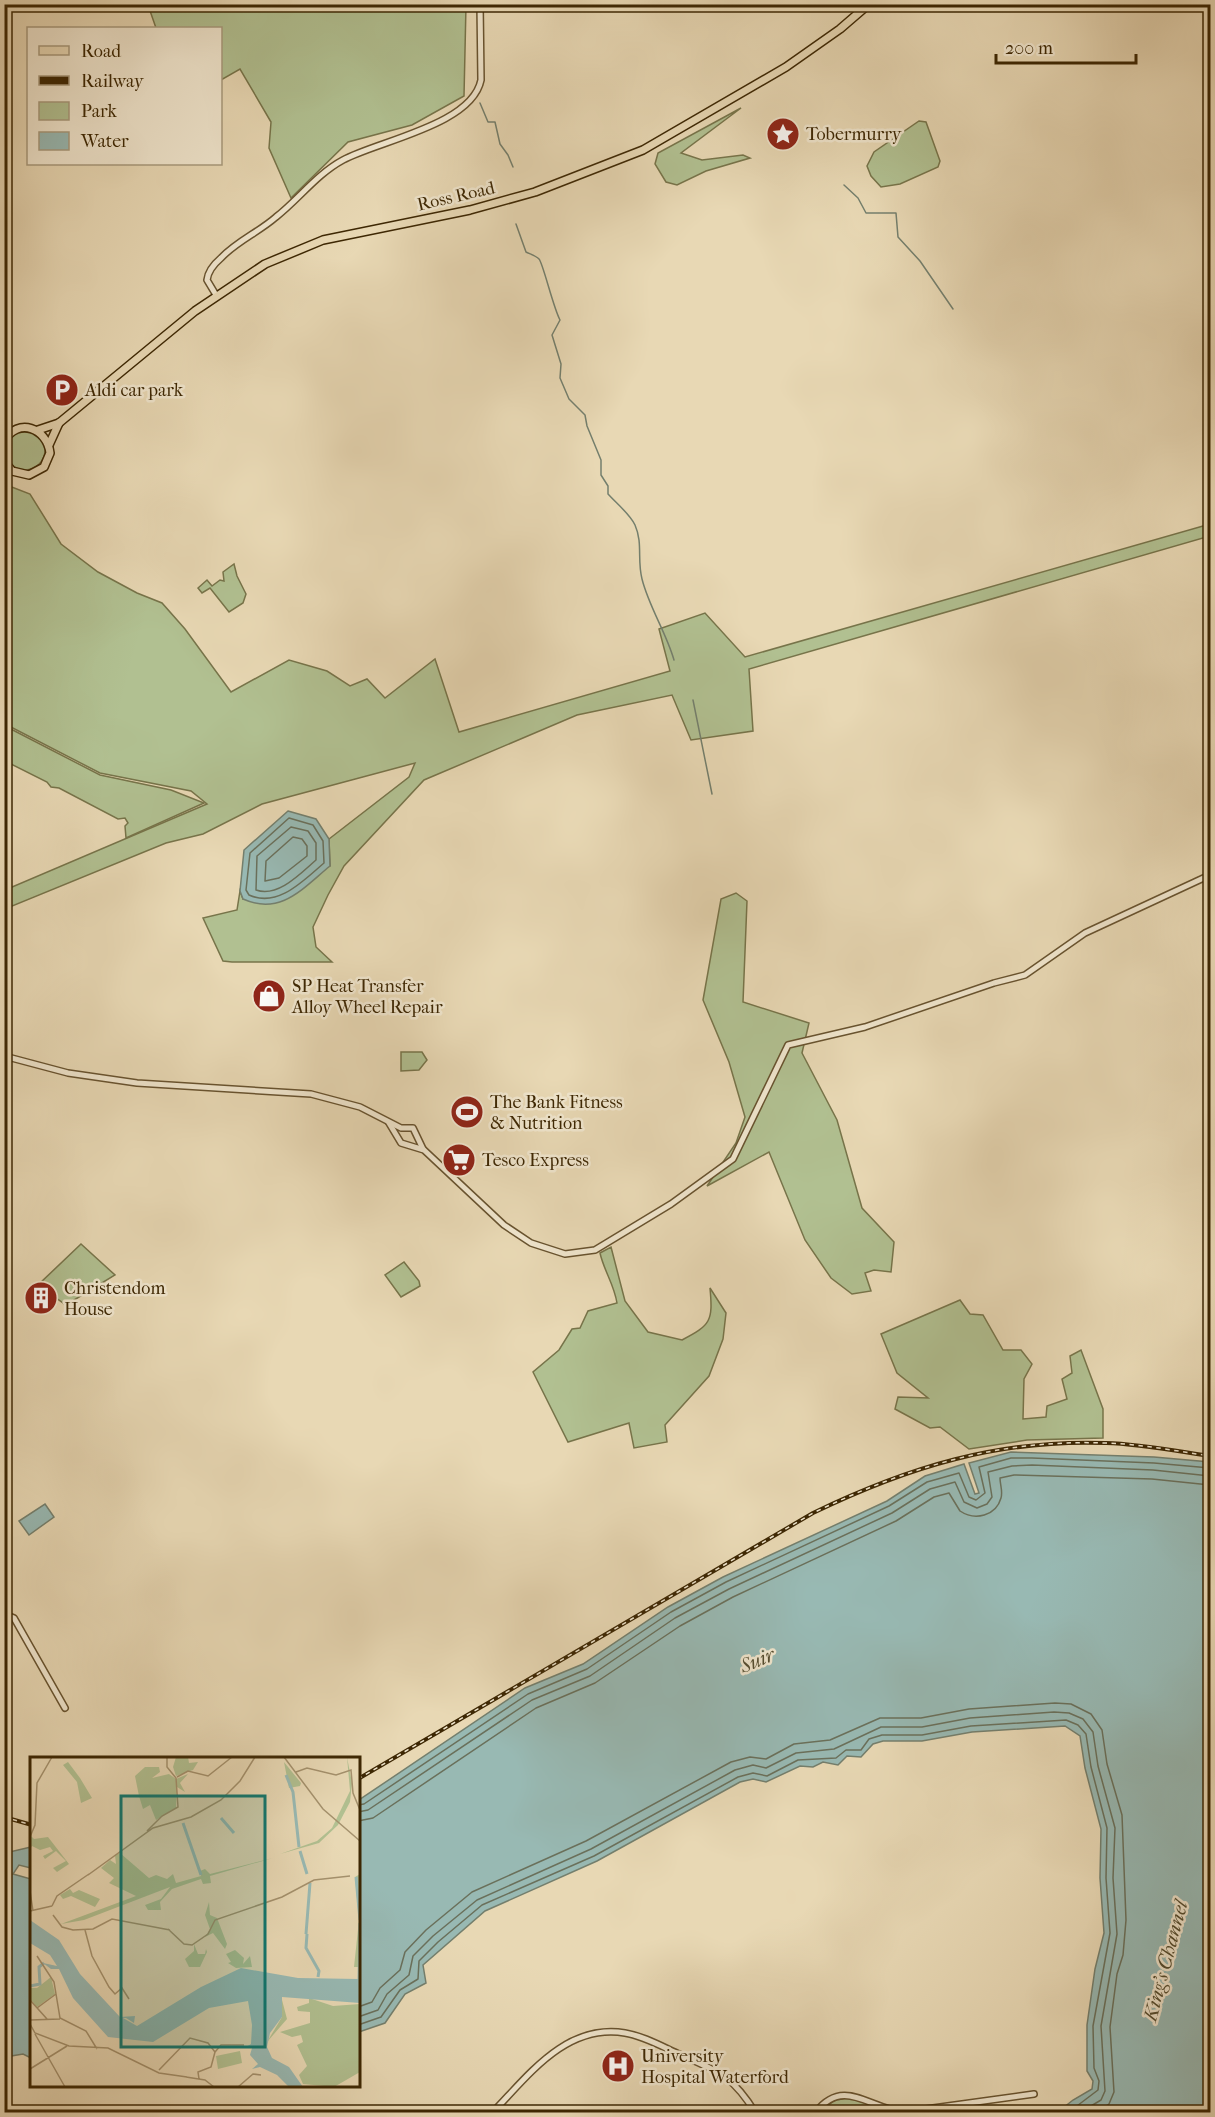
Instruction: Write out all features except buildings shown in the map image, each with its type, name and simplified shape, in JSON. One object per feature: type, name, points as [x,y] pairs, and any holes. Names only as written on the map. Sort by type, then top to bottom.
[{"type":"main road","name":"Ross Road","points":[[59,423],[216,295],[265,264],[303,247],[347,234],[470,210],[535,192],[643,150],[786,67],[840,29],[869,4]]},
{"type":"main road","points":[[4,441],[10,433],[18,429],[38,430],[59,423]]},
{"type":"main road","points":[[4,461],[8,470],[29,475],[38,472],[49,459],[49,445],[59,423]]},
{"type":"main road","points":[[38,430],[49,445]]},
{"type":"street","points":[[216,295],[207,280],[208,272],[215,264],[228,251],[275,219],[338,163],[429,125],[471,101],[479,91],[481,80],[480,4]]},
{"type":"street","points":[[389,1123],[398,1134],[400,1143],[412,1144],[424,1150],[504,1224],[531,1243],[566,1254],[595,1250],[675,1202],[733,1159],[788,1045],[865,1027],[994,983],[1025,975],[1085,933],[1210,875]]},
{"type":"street","points":[[4,1056],[68,1073],[137,1083],[311,1094],[360,1107],[401,1128],[413,1128],[424,1150]]},
{"type":"street","points":[[398,1134],[401,1128]]},
{"type":"street","points":[[412,1144],[417,1138]]},
{"type":"street","points":[[4,1614],[14,1618],[65,1708]]},
{"type":"street","points":[[493,2112],[558,2048],[578,2038],[614,2032],[637,2036],[728,2077],[755,2112]]},
{"type":"street","points":[[816,2112],[827,2102],[841,2096],[861,2098],[887,2109],[904,2112],[1034,2094]]},
{"type":"green space","points":[[148,5],[466,5],[464,96],[412,125],[348,142],[291,198],[269,148],[271,122],[240,69],[222,79],[222,27],[156,27]]},
{"type":"green space","points":[[741,108],[681,153],[702,160],[743,155],[750,158],[706,171],[677,185],[666,182],[655,164],[658,153]]},
{"type":"green space","points":[[919,121],[926,122],[940,161],[938,167],[900,184],[881,187],[871,176],[867,166],[874,152]]},
{"type":"green space","points":[[25,430],[39,436],[45,450],[39,464],[25,470],[11,464],[5,450],[11,436]]},
{"type":"green space","points":[[4,484],[30,494],[61,544],[98,572],[137,593],[162,603],[185,629],[231,692],[289,660],[327,671],[350,686],[367,679],[385,698],[435,659],[459,732],[670,671],[659,629],[705,613],[745,657],[1210,524],[1210,536],[749,669],[753,731],[691,740],[672,695],[577,715],[424,780],[344,866],[328,895],[313,927],[316,947],[332,962],[232,962],[223,961],[203,918],[237,910],[240,891],[243,899],[330,866],[329,839],[409,777],[415,763],[262,804],[203,834],[166,843],[5,909],[5,890],[207,804],[191,791],[100,773],[5,724]]},
{"type":"green space","points":[[234,564],[246,594],[243,603],[229,612],[210,588],[202,593],[198,588],[207,580],[212,586],[220,580],[224,581],[223,572]]},
{"type":"green space","points":[[5,726],[100,775],[171,790],[204,803],[126,838],[125,826],[128,823],[125,818],[118,819],[59,788],[51,787],[47,782],[5,761]]},
{"type":"green space","points":[[736,893],[747,901],[743,1002],[809,1023],[802,1053],[837,1120],[862,1208],[894,1242],[891,1272],[874,1270],[865,1273],[871,1291],[852,1294],[831,1278],[805,1240],[769,1152],[707,1186],[736,1143],[745,1117],[729,1062],[703,1000],[721,899]]},
{"type":"green space","points":[[401,1052],[422,1052],[427,1060],[419,1070],[401,1071]]},
{"type":"green space","points":[[81,1244],[115,1275],[66,1305],[38,1285]]},
{"type":"green space","points":[[611,1247],[625,1301],[648,1332],[682,1340],[699,1330],[708,1321],[710,1315],[710,1288],[726,1313],[723,1339],[709,1376],[665,1425],[667,1442],[634,1448],[629,1423],[568,1442],[533,1372],[559,1350],[572,1329],[580,1328],[588,1311],[617,1303],[600,1253]]},
{"type":"green space","points":[[404,1262],[419,1281],[420,1286],[401,1297],[385,1275]]},
{"type":"green space","points":[[960,1300],[970,1314],[983,1315],[1003,1350],[1021,1350],[1032,1364],[1024,1379],[1023,1419],[1046,1417],[1047,1406],[1067,1399],[1062,1379],[1072,1373],[1070,1356],[1081,1350],[1103,1409],[1103,1438],[1027,1440],[969,1449],[940,1427],[930,1428],[895,1409],[898,1397],[928,1398],[897,1373],[881,1334]]},
{"type":"green space","points":[[849,2098],[872,2105],[875,2111],[820,2112],[835,2100]]},
{"type":"water","points":[[288,811],[316,819],[329,839],[330,866],[301,891],[280,902],[269,904],[243,899],[240,891],[244,850]]},
{"type":"water","points":[[1011,1452],[1154,1457],[1210,1462],[1210,2112],[1078,2110],[1058,2112],[1092,2089],[1093,2081],[1087,2071],[1087,2025],[1095,1969],[1104,1933],[1100,1878],[1101,1829],[1085,1768],[1080,1736],[1065,1726],[972,1732],[922,1741],[883,1741],[873,1744],[861,1757],[847,1756],[838,1765],[823,1762],[813,1767],[800,1766],[766,1782],[753,1779],[740,1782],[597,1861],[485,1911],[423,1965],[426,1983],[405,1994],[385,2023],[360,2032],[360,1799],[525,1688],[583,1664],[668,1607],[723,1577],[887,1501],[925,1476],[964,1464],[975,1494],[979,1493],[969,1463]]},
{"type":"water","points":[[45,1504],[54,1517],[29,1535],[19,1521]]},
{"type":"water","points":[[30,1847],[30,1868],[19,1865],[13,1874],[30,1879],[30,2058],[23,2054],[5,2057],[5,1853]]},
{"type":"waterway","points":[[480,103],[488,122],[495,122],[500,144],[513,167]]},
{"type":"waterway","points":[[844,185],[858,198],[866,213],[896,213],[898,237],[920,261],[953,309]]},
{"type":"waterway","points":[[516,224],[526,252],[541,262],[560,320],[552,335],[561,364],[560,378],[569,399],[585,415],[587,426],[601,460],[601,475],[608,486],[608,494],[635,525],[639,538],[642,579],[674,660]]},
{"type":"waterway","points":[[693,700],[712,794]]},
{"type":"railway","points":[[360,1778],[813,1513],[884,1482],[955,1459],[1028,1446],[1106,1443],[1210,1456]]},
{"type":"railway","points":[[4,1817],[30,1824]]},
{"type":"place","name":"Tobermurry","points":[[783,134]]},
{"type":"place","name":"Aldi car park","points":[[62,390]]},
{"type":"place","name":"SP Heat Transfer Alloy Wheel Repair","points":[[269,996]]},
{"type":"place","name":"The Bank Fitness & Nutrition","points":[[467,1112]]},
{"type":"place","name":"Tesco Express","points":[[459,1160]]},
{"type":"place","name":"Christendom House","points":[[41,1298]]},
{"type":"place","name":"University Hospital Waterford","points":[[618,2066]]},
{"type":"water label","name":"Suir","points":[[757,1660]]},
{"type":"water label","name":"King's Channel","points":[[1165,1961]]}]
